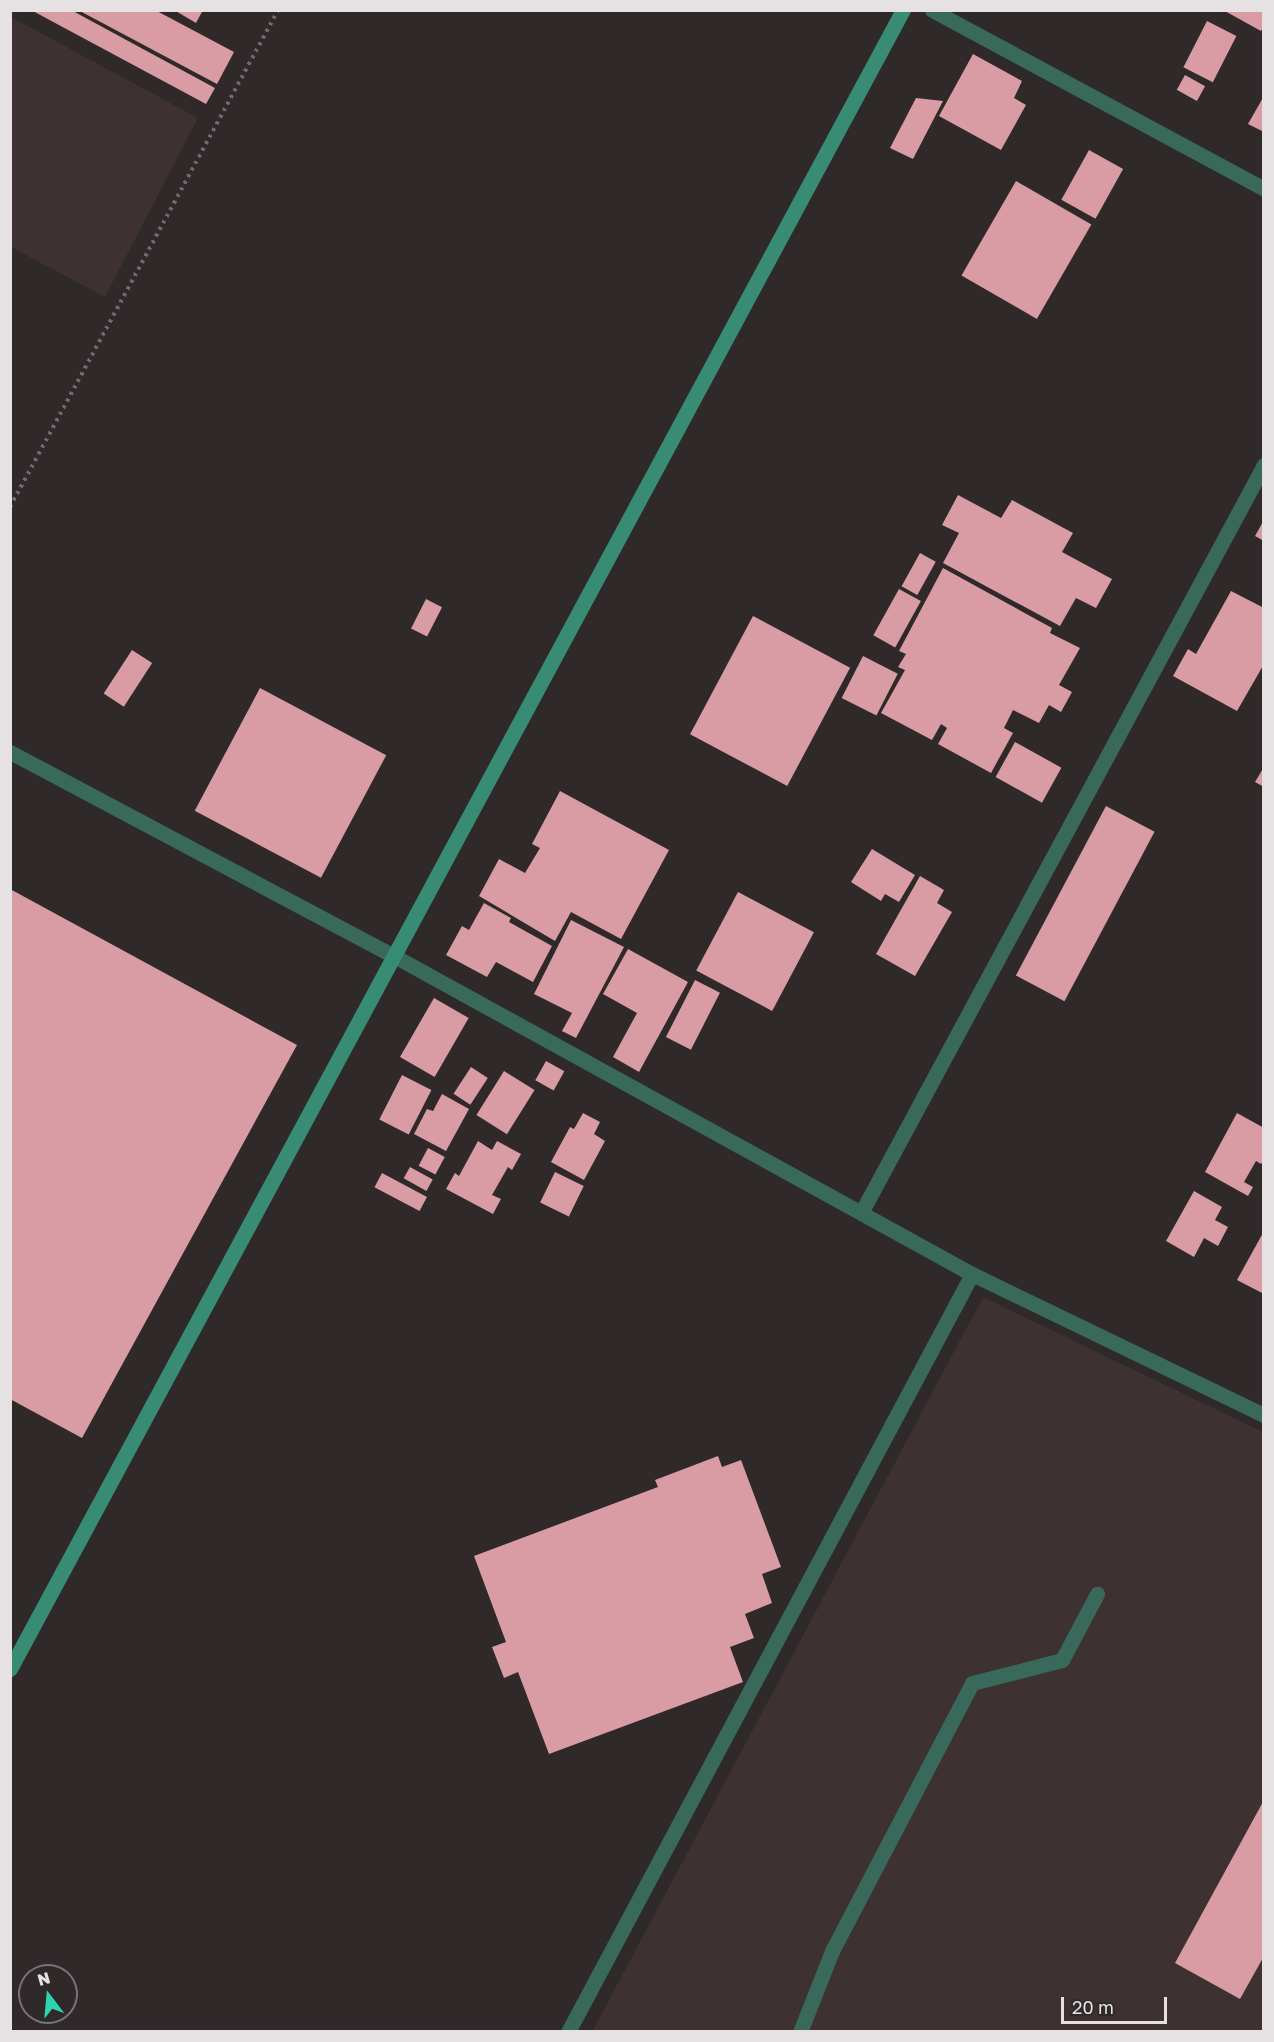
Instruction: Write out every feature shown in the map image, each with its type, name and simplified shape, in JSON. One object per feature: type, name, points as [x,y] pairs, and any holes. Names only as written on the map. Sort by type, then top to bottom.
[{"type":"street","points":[[10,1669],[396,957],[903,10]]},
{"type":"street","points":[[932,10],[1263,189]]},
{"type":"street","points":[[861,1213],[1263,465]]},
{"type":"street","points":[[10,752],[396,957],[972,1274],[1263,1415]]},
{"type":"street","points":[[568,2031],[972,1274]]},
{"type":"street","points":[[800,2031],[832,1951],[972,1683],[1062,1660],[1097,1594]]},
{"type":"path","points":[[10,507],[278,10]]},
{"type":"shaded area","points":[[11,17],[198,118],[105,297],[11,247]]},
{"type":"shaded area","points":[[983,1297],[1263,1432],[1263,2031],[592,2032]]},
{"type":"building","points":[[31,10],[71,10],[215,88],[206,104]]},
{"type":"building","points":[[78,10],[155,10],[234,52],[217,84]]},
{"type":"building","points":[[174,10],[203,10],[196,23]]},
{"type":"building","points":[[1223,10],[1264,10],[1264,26],[1261,31]]},
{"type":"building","points":[[1207,21],[1236,36],[1213,82],[1183,67]]},
{"type":"building","points":[[973,54],[1022,81],[1014,98],[1026,105],[1001,150],[939,116]]},
{"type":"building","points":[[1185,75],[1205,86],[1197,101],[1177,90]]},
{"type":"building","points":[[1264,96],[1264,132],[1248,124]]},
{"type":"building","points":[[916,98],[943,101],[913,159],[890,148]]},
{"type":"building","points":[[1089,150],[1123,169],[1095,219],[1061,200]]},
{"type":"building","points":[[1016,181],[1091,224],[1037,319],[962,275]]},
{"type":"building","points":[[958,495],[1001,518],[1012,500],[1073,533],[1062,552],[1112,579],[1096,608],[1076,598],[1060,626],[943,563],[959,533],[942,525]]},
{"type":"building","points":[[1264,520],[1264,541],[1255,536]]},
{"type":"building","points":[[920,553],[936,562],[917,595],[902,586]]},
{"type":"building","points":[[943,568],[1052,628],[1050,633],[1080,648],[1059,685],[1072,692],[1061,712],[1049,705],[1039,723],[1013,710],[1004,728],[1013,733],[991,773],[938,744],[947,728],[941,724],[932,740],[881,713],[905,670],[898,667],[906,654],[899,651]]},
{"type":"building","points":[[899,589],[921,601],[895,647],[873,635]]},
{"type":"building","points":[[1231,591],[1264,608],[1264,664],[1237,711],[1173,676],[1188,649],[1196,654]]},
{"type":"building","points":[[426,599],[442,607],[427,637],[411,628]]},
{"type":"building","points":[[753,616],[850,668],[787,786],[690,734]]},
{"type":"building","points":[[132,650],[152,663],[124,707],[104,694]]},
{"type":"building","points":[[863,656],[898,674],[876,716],[842,698]]},
{"type":"building","points":[[260,688],[386,755],[321,878],[195,811]]},
{"type":"building","points":[[1015,742],[1061,768],[1042,803],[996,777]]},
{"type":"building","points":[[1264,767],[1264,787],[1255,782]]},
{"type":"building","points":[[560,791],[669,850],[621,939],[571,912],[555,941],[479,896],[499,859],[525,873],[540,848],[532,844]]},
{"type":"building","points":[[1106,806],[1155,832],[1064,1001],[1016,976]]},
{"type":"building","points":[[872,849],[915,875],[899,902],[885,894],[881,901],[851,882]]},
{"type":"building","points":[[920,876],[944,890],[937,903],[952,912],[915,976],[876,954]]},
{"type":"building","points":[[10,889],[297,1045],[82,1438],[10,1399]]},
{"type":"building","points":[[738,892],[814,932],[772,1011],[696,971]]},
{"type":"building","points":[[484,903],[511,918],[509,922],[552,946],[533,982],[496,962],[487,977],[446,955],[462,926],[469,930]]},
{"type":"building","points":[[571,920],[624,947],[576,1038],[562,1031],[572,1013],[534,994]]},
{"type":"building","points":[[628,949],[688,982],[639,1072],[613,1057],[637,1013],[603,994]]},
{"type":"building","points":[[695,980],[720,993],[691,1050],[666,1037]]},
{"type":"building","points":[[434,998],[469,1018],[435,1077],[400,1057]]},
{"type":"building","points":[[546,1061],[564,1071],[554,1090],[535,1080]]},
{"type":"building","points":[[471,1067],[488,1078],[470,1105],[454,1094]]},
{"type":"building","points":[[504,1071],[535,1090],[507,1134],[476,1115]]},
{"type":"building","points":[[402,1075],[431,1090],[409,1135],[379,1120]]},
{"type":"building","points":[[442,1094],[469,1109],[446,1151],[414,1134],[427,1109],[433,1111]]},
{"type":"building","points":[[583,1113],[600,1122],[594,1134],[605,1141],[584,1180],[551,1162],[570,1127],[574,1129]]},
{"type":"building","points":[[1237,1113],[1264,1128],[1264,1159],[1261,1164],[1256,1161],[1244,1182],[1253,1187],[1248,1196],[1205,1172]]},
{"type":"building","points":[[478,1141],[492,1150],[497,1141],[521,1154],[512,1170],[508,1167],[492,1195],[501,1199],[493,1214],[446,1189],[455,1173],[459,1176]]},
{"type":"building","points":[[428,1148],[445,1157],[435,1175],[419,1166]]},
{"type":"building","points":[[410,1167],[433,1180],[426,1191],[404,1178]]},
{"type":"building","points":[[555,1172],[584,1186],[569,1217],[540,1203]]},
{"type":"building","points":[[382,1173],[427,1197],[420,1211],[374,1187]]},
{"type":"building","points":[[1194,1191],[1222,1207],[1215,1220],[1228,1227],[1218,1246],[1204,1238],[1194,1257],[1166,1241]]},
{"type":"building","points":[[1264,1231],[1264,1294],[1237,1280]]},
{"type":"building","points":[[718,1456],[722,1467],[741,1460],[781,1567],[762,1574],[772,1603],[745,1614],[754,1638],[730,1647],[743,1682],[549,1754],[518,1672],[504,1678],[492,1647],[506,1642],[474,1556],[658,1487],[655,1480]]},
{"type":"building","points":[[1264,1800],[1264,1956],[1240,1999],[1175,1963]]}]
